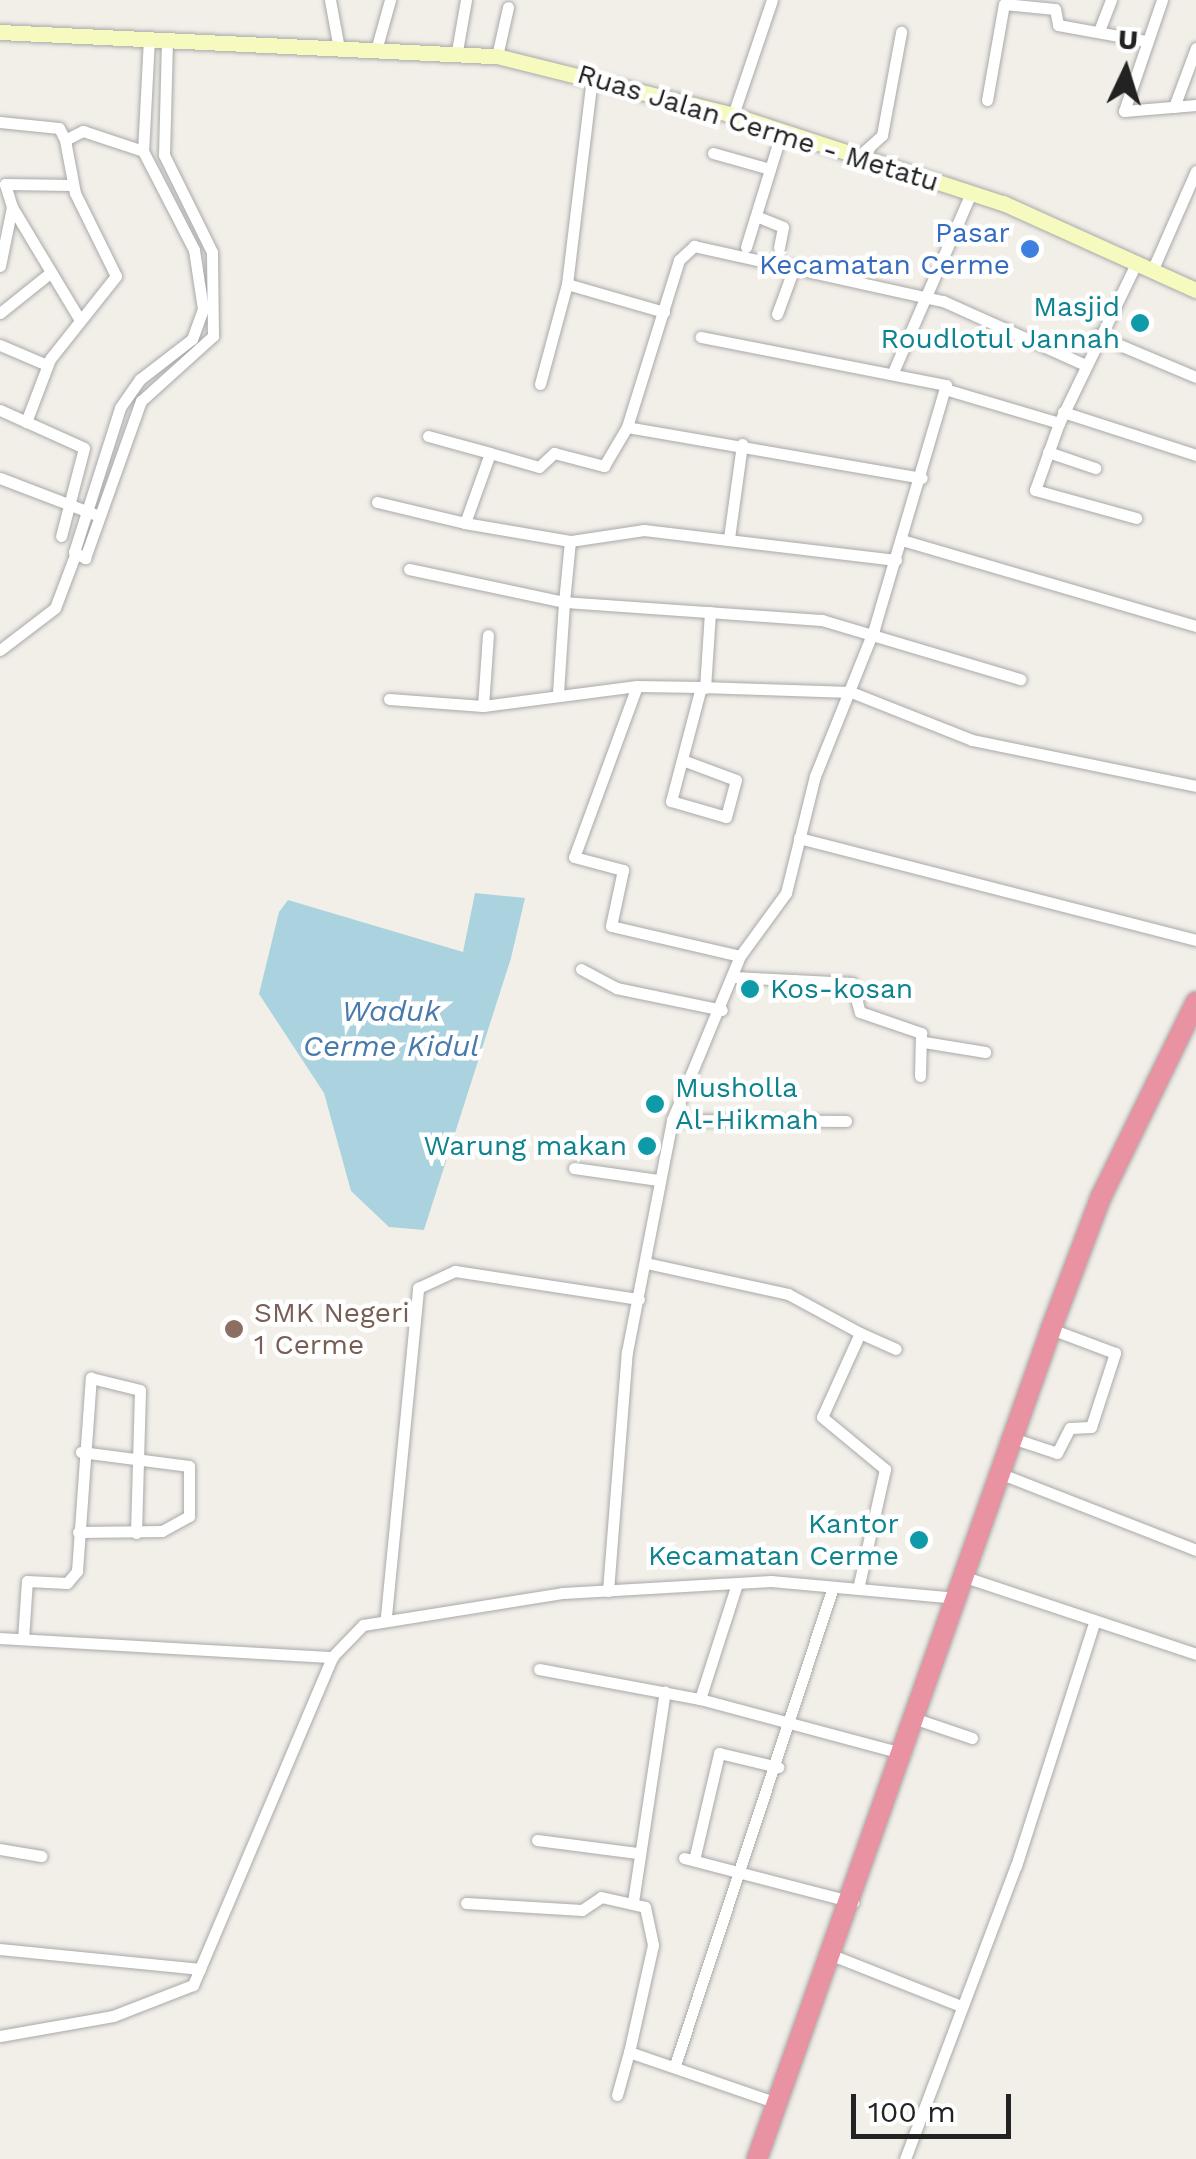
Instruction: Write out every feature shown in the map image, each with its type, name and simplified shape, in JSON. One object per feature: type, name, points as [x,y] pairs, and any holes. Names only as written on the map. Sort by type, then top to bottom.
[{"type":"highway","points":[[758,2159],[907,1755],[956,1598],[1051,1329],[1101,1197],[1196,1002]]},
{"type":"main road","name":"Ruas Jalan Cerme - Metatu","points":[[0,32],[378,43],[497,56],[733,115],[971,192],[1196,290]]},
{"type":"street","points":[[330,0],[338,43]]},
{"type":"street","points":[[378,43],[390,0]]},
{"type":"street","points":[[457,51],[466,0]]},
{"type":"street","points":[[733,115],[772,0]]},
{"type":"street","points":[[1099,31],[1111,0]]},
{"type":"street","points":[[1162,0],[1124,111],[1196,105]]},
{"type":"street","points":[[987,100],[1004,2],[1056,5],[1058,25],[1146,41]]},
{"type":"street","points":[[497,56],[508,7]]},
{"type":"street","points":[[859,156],[882,135],[901,32]]},
{"type":"street","points":[[0,650],[55,608],[127,394],[200,326],[202,274],[143,151],[149,38]]},
{"type":"street","points":[[75,555],[87,556],[141,401],[214,336],[217,277],[201,223],[164,155],[167,38]]},
{"type":"street","points":[[1174,106],[1196,48]]},
{"type":"street","points":[[540,384],[568,284],[592,77]]},
{"type":"street","points":[[0,122],[59,128],[74,185],[116,276],[48,366],[26,422]]},
{"type":"street","points":[[65,140],[83,131],[143,151]]},
{"type":"street","points":[[746,247],[782,131]]},
{"type":"street","points":[[713,152],[770,169]]},
{"type":"street","points":[[1136,518],[1035,490],[1096,334],[1144,267],[1196,171]]},
{"type":"street","points":[[74,185],[3,184],[12,207],[80,320]]},
{"type":"street","points":[[894,370],[922,296],[971,192]]},
{"type":"street","points":[[172,209],[189,200]]},
{"type":"street","points":[[0,266],[12,207]]},
{"type":"street","points":[[756,216],[782,226],[779,248]]},
{"type":"street","points":[[184,231],[201,223]]},
{"type":"street","points":[[428,436],[539,467],[554,453],[604,466],[627,427],[679,260],[694,246],[795,265],[922,296],[1082,364]]},
{"type":"street","points":[[777,314],[795,265]]},
{"type":"street","points":[[0,312],[50,273]]},
{"type":"street","points":[[568,284],[664,312]]},
{"type":"street","points":[[200,326],[214,336]]},
{"type":"street","points":[[1096,334],[1196,377]]},
{"type":"street","points":[[701,337],[894,370],[945,389],[1196,455]]},
{"type":"street","points":[[0,346],[48,366]]},
{"type":"street","points":[[608,1591],[639,1299],[672,1120],[722,1010],[740,956],[786,894],[799,838],[874,629],[922,478],[945,389]]},
{"type":"street","points":[[0,410],[84,448],[61,536]]},
{"type":"street","points":[[627,427],[922,478]]},
{"type":"street","points":[[729,538],[742,444]]},
{"type":"street","points":[[1048,452],[1095,468]]},
{"type":"street","points":[[465,523],[490,453]]},
{"type":"street","points":[[0,478],[103,517]]},
{"type":"street","points":[[377,502],[465,523],[570,541],[616,530],[729,538],[896,560]]},
{"type":"street","points":[[902,540],[1196,626]]},
{"type":"street","points":[[558,693],[570,541]]},
{"type":"street","points":[[409,569],[564,602],[874,629],[1020,679]]},
{"type":"street","points":[[685,761],[736,780],[726,816],[673,804],[703,687],[710,612]]},
{"type":"street","points":[[482,706],[488,636]]},
{"type":"street","points":[[637,686],[574,857],[623,870],[611,926],[740,956]]},
{"type":"street","points":[[389,699],[482,706],[558,693],[637,686],[851,692],[972,740],[1196,786]]},
{"type":"street","points":[[799,838],[1196,940]]},
{"type":"street","points":[[580,969],[616,988],[722,1010]]},
{"type":"street","points":[[733,977],[850,982],[860,1012],[924,1042],[986,1052]]},
{"type":"street","points":[[920,1076],[924,1042]]},
{"type":"street","points":[[672,1120],[846,1122]]},
{"type":"street","points":[[574,1168],[658,1180]]},
{"type":"street","points":[[646,1263],[788,1294],[896,1349]]},
{"type":"street","points":[[386,1616],[418,1288],[455,1271],[639,1299]]},
{"type":"street","points":[[1012,1438],[1057,1454],[1070,1428],[1091,1427],[1115,1353],[1051,1329]]},
{"type":"street","points":[[858,1588],[885,1469],[822,1417],[860,1332]]},
{"type":"street","points":[[23,1639],[22,1589],[36,1578],[75,1580],[88,1381],[113,1379],[140,1390],[136,1533]]},
{"type":"street","points":[[78,1532],[136,1533],[186,1524],[190,1470],[81,1452]]},
{"type":"street","points":[[999,1474],[1196,1550]]},
{"type":"street","points":[[964,1577],[1196,1654]]},
{"type":"street","points":[[700,1698],[738,1584]]},
{"type":"street","points":[[0,2036],[185,1993],[200,1969],[332,1657],[386,1616],[608,1591],[738,1584],[858,1588],[956,1598]]},
{"type":"street","points":[[676,2065],[793,1724],[833,1587]]},
{"type":"street","points":[[905,2159],[1094,1623]]},
{"type":"street","points":[[0,1638],[332,1657]]},
{"type":"street","points":[[539,1669],[700,1698],[907,1755]]},
{"type":"street","points":[[634,1902],[637,1853],[664,1691]]},
{"type":"street","points":[[919,1720],[972,1738]]},
{"type":"street","points":[[778,1767],[719,1753],[689,1859],[744,1867],[855,1902]]},
{"type":"street","points":[[536,1840],[637,1853]]},
{"type":"street","points":[[0,1849],[41,1856]]},
{"type":"street","points":[[466,1903],[582,1910],[594,1897],[634,1902],[649,1912],[653,1946],[617,2096]]},
{"type":"street","points":[[0,1949],[200,1969]]},
{"type":"street","points":[[834,1956],[960,2006]]},
{"type":"street","points":[[630,2052],[676,2065],[777,2104]]},
{"type":"water","name":"Waduk Cerme Kidul","points":[[475,893],[525,898],[511,958],[424,1230],[389,1227],[351,1191],[324,1093],[259,994],[279,912],[288,900],[463,952]]},
{"type":"place","name":"Pasar Kecamatan Cerme","points":[[1030,249]]},
{"type":"place","name":"Masjid Roudlotul Jannah","points":[[1140,323]]},
{"type":"place","name":"Kos-kosan","points":[[750,989]]},
{"type":"place","name":"Musholla Al-Hikmah","points":[[655,1104]]},
{"type":"place","name":"Warung makan","points":[[647,1146]]},
{"type":"place","name":"SMK Negeri 1 Cerme","points":[[234,1329]]},
{"type":"place","name":"Kantor Kecamatan Cerme","points":[[919,1540]]}]
